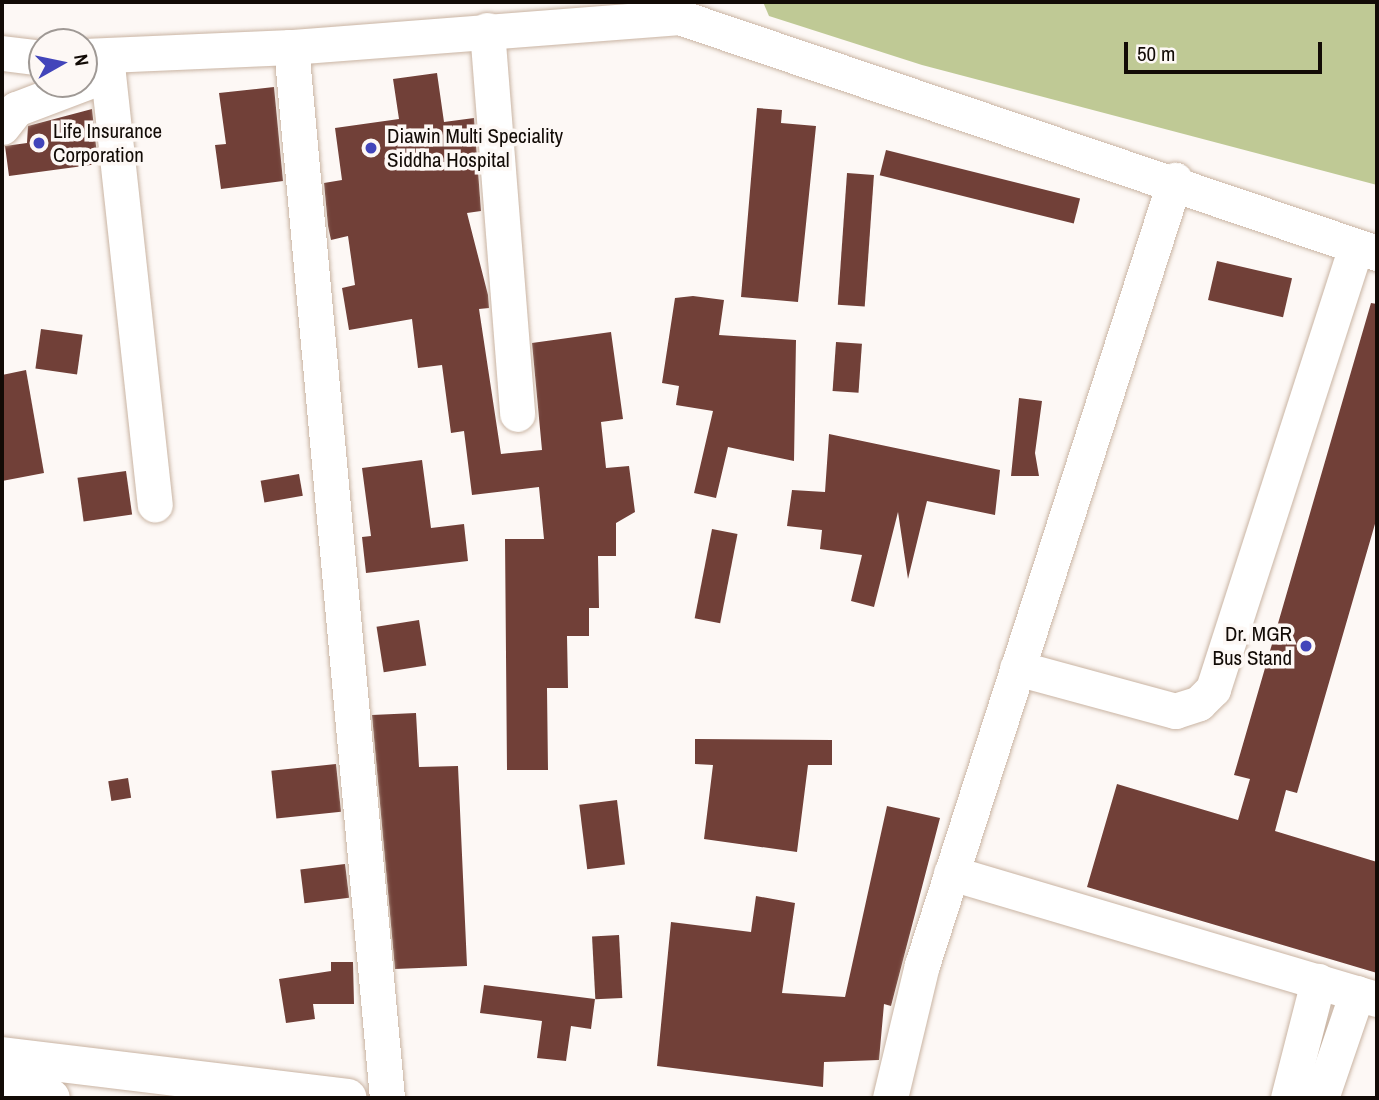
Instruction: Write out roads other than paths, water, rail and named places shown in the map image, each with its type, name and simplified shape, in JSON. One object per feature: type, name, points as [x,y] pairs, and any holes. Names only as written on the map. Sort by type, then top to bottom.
[{"type":"main road","points":[[2,1055],[346,1098]]},
{"type":"main road","points":[[2,1093],[51,1098]]},
{"type":"street","points":[[98,65],[293,56],[486,30],[678,17],[1175,180],[1367,250],[1213,688],[1199,703],[1174,711],[1017,668]]},
{"type":"street","points":[[486,30],[517,414]]},
{"type":"street","points":[[2,53],[28,56]]},
{"type":"street","points":[[293,56],[387,1098]]},
{"type":"street","points":[[98,80],[155,504]]},
{"type":"street","points":[[2,127],[16,108],[35,98]]},
{"type":"street","points":[[890,1098],[951,873],[1175,180]]},
{"type":"street","points":[[951,873],[1367,996],[1321,1098]]},
{"type":"street","points":[[1288,1098],[1318,981]]},
{"type":"place","name":"Life Insurance Corporation","points":[[39,143]]},
{"type":"place","name":"Diawin Multi Speciality Siddha Hospital","points":[[371,148]]},
{"type":"place","name":"Dr. MGR Bus Stand","points":[[1306,646]]}]
